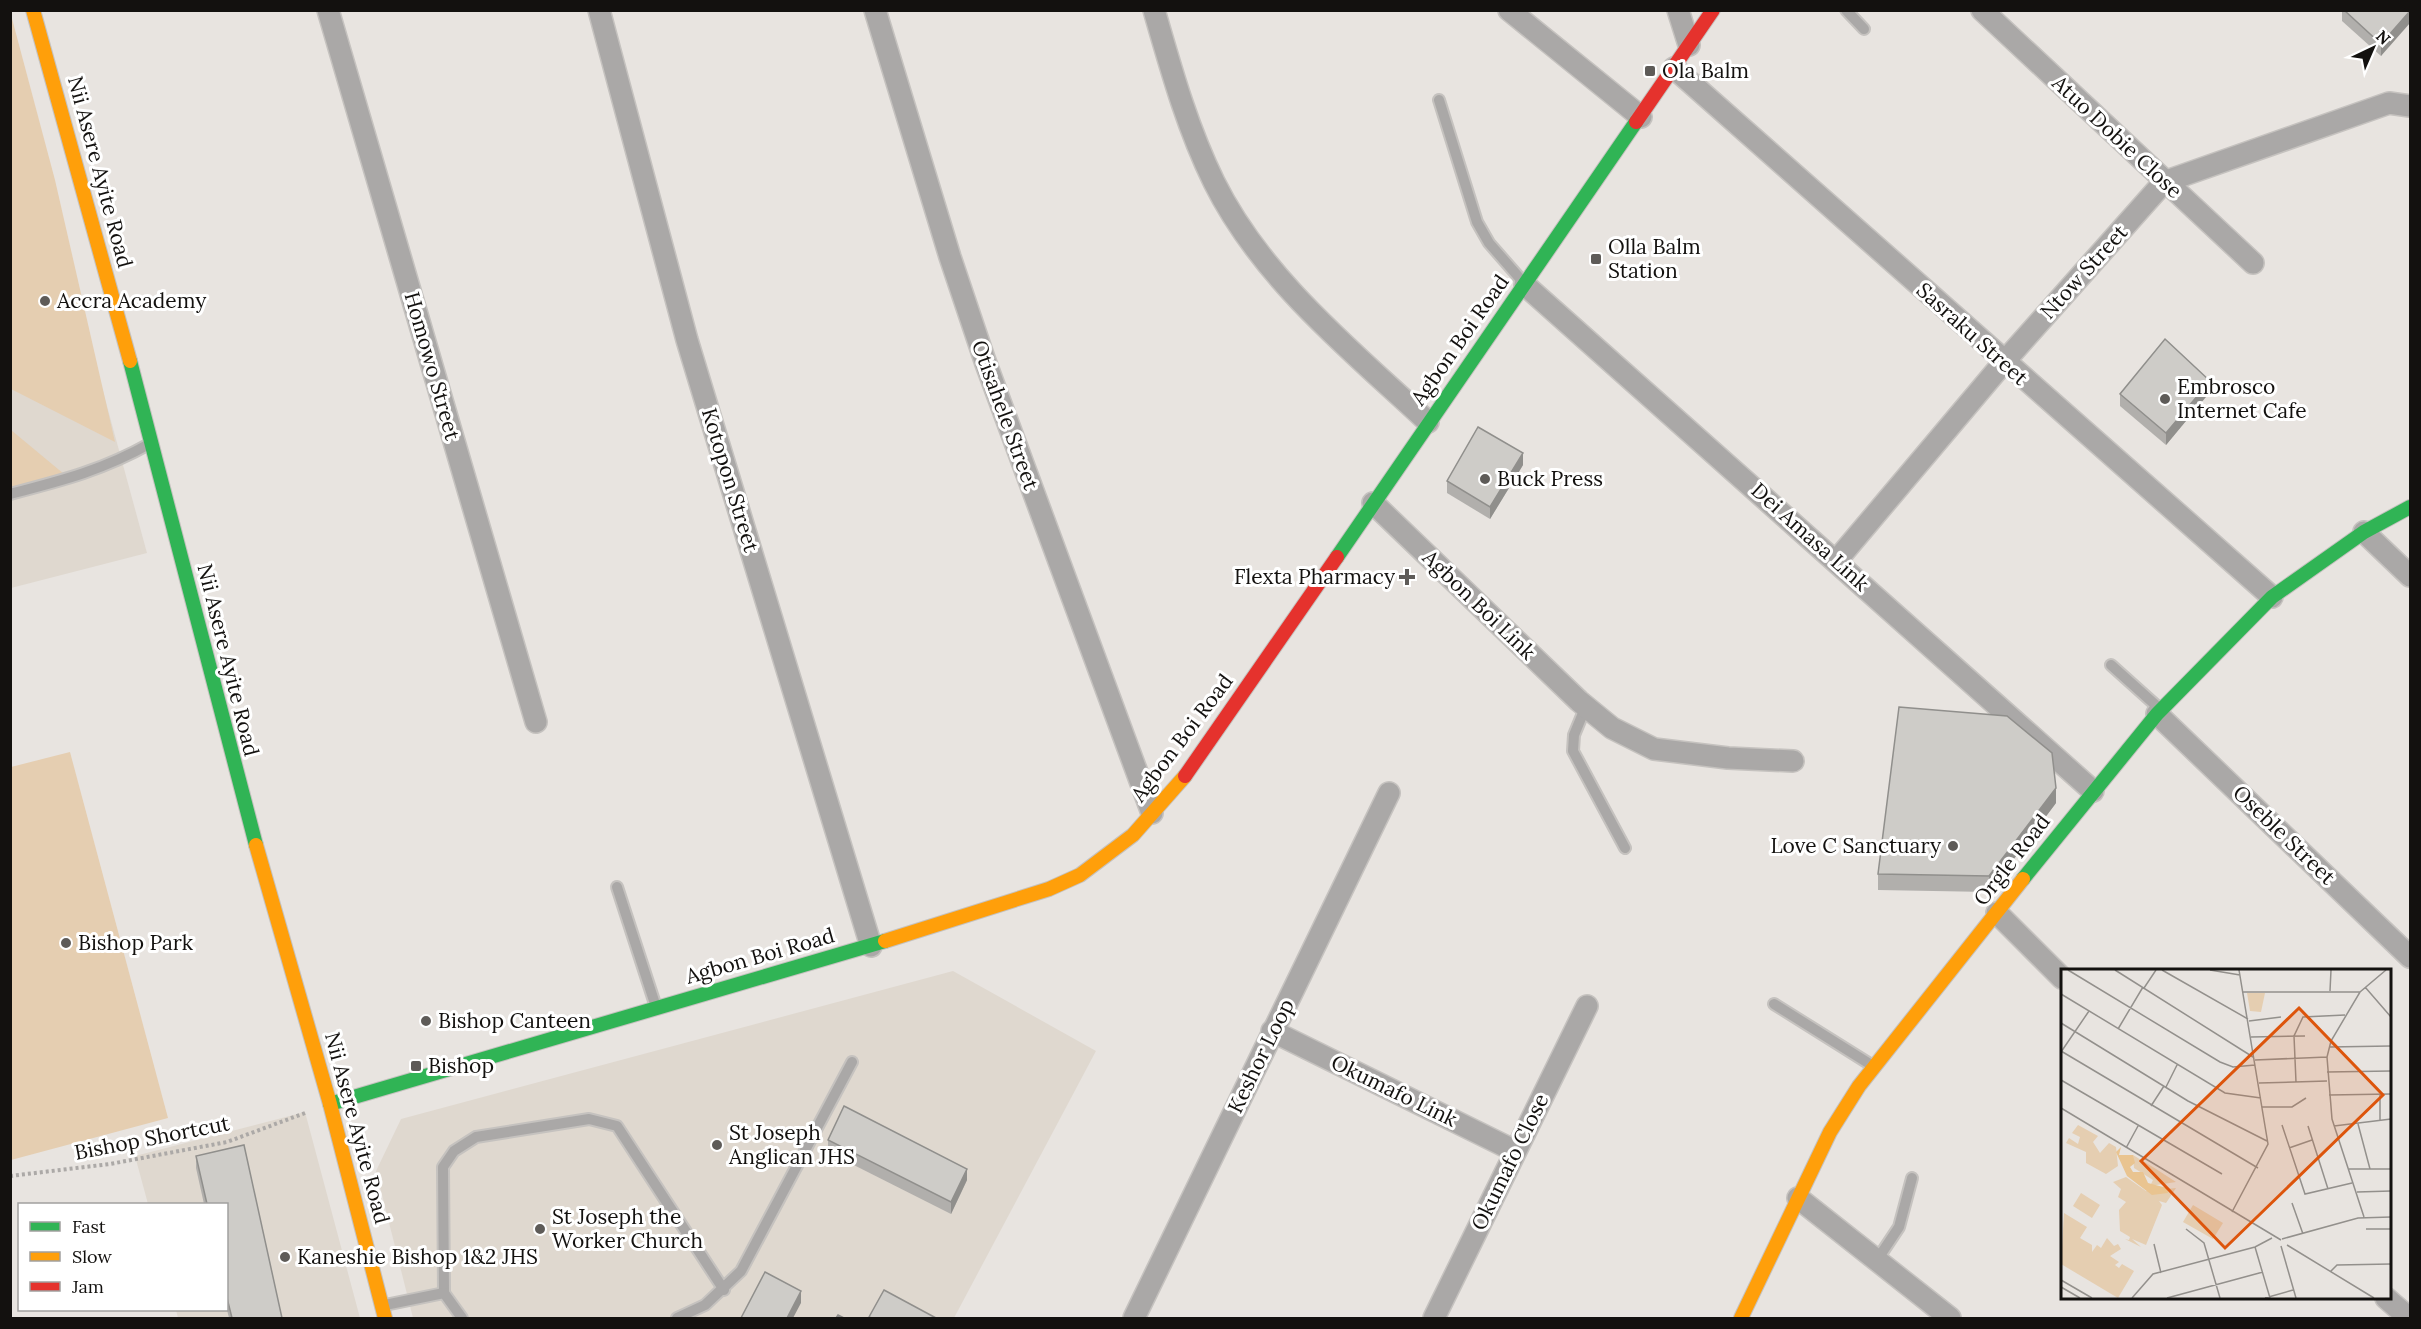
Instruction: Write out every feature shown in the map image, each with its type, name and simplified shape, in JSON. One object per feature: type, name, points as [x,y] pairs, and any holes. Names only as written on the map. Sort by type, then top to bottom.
[{"type":"street","name":"Nii Asere Ayite Road","points":[[33,10],[151,443],[235,770],[330,1104],[383,1312]]},
{"type":"street","name":"Homowo Street","points":[[328,10],[536,722]]},
{"type":"street","name":"Kotopon Street","points":[[599,10],[687,340],[872,946]]},
{"type":"street","name":"Otisahele Street","points":[[875,10],[950,257],[985,362],[1152,813]]},
{"type":"street","points":[[1154,10],[1180,102],[1215,183],[1238,221],[1270,267],[1308,310],[1428,422]]},
{"type":"street","points":[[1509,10],[1641,117]]},
{"type":"street","points":[[1678,10],[1689,45]]},
{"type":"street","name":"Agbon Boi Road","points":[[330,1104],[872,946],[1049,889],[1080,875],[1110,855],[1152,813],[1201,755],[1713,10]]},
{"type":"street","name":"Atuo Dobie Close","points":[[1982,10],[2253,263]]},
{"type":"street","name":"Sasraku Street","points":[[1669,75],[2004,362],[2272,597]]},
{"type":"street","name":"Ntow Street","points":[[1837,560],[2004,362],[2164,182],[2390,103],[2410,106]]},
{"type":"street","name":"Dei Amasa Link","points":[[1525,285],[1837,560],[2092,790]]},
{"type":"street","name":"Agbon Boi Link","points":[[1373,503],[1586,706],[1612,728],[1654,749],[1728,758],[1793,761]]},
{"type":"street","name":"Orgle Road","points":[[1741,1318],[1830,1132],[1874,1067],[2092,790],[2159,712],[2272,597],[2364,532],[2410,507]]},
{"type":"street","points":[[2364,532],[2410,576]]},
{"type":"street","name":"Oseble Street","points":[[2159,712],[2410,957]]},
{"type":"street","name":"Keshor Loop","points":[[1134,1318],[1389,793]]},
{"type":"street","points":[[1997,913],[2061,977]]},
{"type":"street","name":"Okumafo Close","points":[[1434,1318],[1587,1006]]},
{"type":"street","name":"Okumafo Link","points":[[1272,1031],[1515,1151]]},
{"type":"street","points":[[1798,1198],[1950,1318]]},
{"type":"lane","points":[[1846,10],[1864,29]]},
{"type":"lane","points":[[1439,100],[1477,222],[1489,243],[1525,285]]},
{"type":"lane","points":[[10,494],[80,476],[114,464],[151,443]]},
{"type":"lane","points":[[2111,665],[2159,712]]},
{"type":"lane","points":[[1586,706],[1574,735],[1573,751],[1625,848]]},
{"type":"lane","points":[[617,887],[656,1008]]},
{"type":"lane","points":[[1774,1004],[1874,1067]]},
{"type":"lane","points":[[677,1318],[705,1305],[724,1290],[741,1271],[852,1062]]},
{"type":"lane","points":[[462,1318],[444,1293],[443,1167],[454,1151],[476,1137],[589,1119],[617,1126],[724,1290]]},
{"type":"lane","points":[[1876,1260],[1899,1227],[1912,1178]]},
{"type":"lane","points":[[383,1312],[444,1293]]},
{"type":"path","name":"Bishop Shortcut","points":[[10,1176],[110,1164],[227,1142],[330,1104]]},
{"type":"shaded area","points":[[10,11],[55,180],[115,442],[11,389]]},
{"type":"shaded area","name":"Accra Academy","points":[[10,50],[147,553],[11,588],[10,588]]},
{"type":"shaded area","points":[[11,430],[70,479],[11,492]]},
{"type":"shaded area","name":"Bishop Park","points":[[70,752],[168,1118],[11,1160],[11,767]]},
{"type":"shaded area","name":"St Joseph Anglican JHS","points":[[953,971],[1096,1051],[954,1318],[413,1318],[376,1171],[401,1119]]},
{"type":"shaded area","name":"Kaneshie Bishop 1&2 JHS","points":[[305,1112],[360,1318],[178,1318],[176,1311],[228,1311],[228,1203],[148,1203],[135,1156]]},
{"type":"building","points":[[2344,10],[2410,10],[2410,11],[2381,44]]},
{"type":"building","name":"Embrosco Internet Cafe","points":[[2165,339],[2210,381],[2166,433],[2120,394]]},
{"type":"building","name":"Buck Press","points":[[1478,427],[1523,453],[1490,507],[1447,481]]},
{"type":"building","name":"Love C Sanctuary","points":[[1899,707],[2007,716],[2052,753],[2056,788],[1989,876],[1878,874]]},
{"type":"building","points":[[844,1106],[967,1169],[951,1202],[828,1140]]},
{"type":"building","points":[[244,1145],[282,1318],[232,1318],[228,1302],[228,1203],[207,1203],[196,1156]]},
{"type":"building","points":[[765,1272],[801,1291],[787,1318],[741,1318]]},
{"type":"building","points":[[884,1290],[936,1318],[869,1317]]},
{"type":"traffic: fast","points":[[1337,557],[1636,122]]},
{"type":"traffic: fast","points":[[130,361],[256,845]]},
{"type":"traffic: fast","points":[[2023,879],[2157,714],[2272,597],[2364,532],[2410,507]]},
{"type":"traffic: fast","points":[[330,1104],[885,941]]},
{"type":"traffic: slow","points":[[33,10],[130,361]]},
{"type":"traffic: slow","points":[[885,941],[1049,889],[1080,875],[1133,835],[1185,776]]},
{"type":"traffic: slow","points":[[256,845],[330,1104],[385,1318]]},
{"type":"traffic: slow","points":[[1741,1318],[1830,1132],[1859,1086],[2023,879]]},
{"type":"traffic: jam","points":[[1636,122],[1713,10]]},
{"type":"traffic: jam","points":[[1185,776],[1337,557]]},
{"type":"place","name":"Ola Balm","points":[[1650,71]]},
{"type":"place","name":"Olla Balm Station","points":[[1596,259]]},
{"type":"place","name":"Accra Academy","points":[[45,301]]},
{"type":"place","name":"Embrosco Internet Cafe","points":[[2165,399]]},
{"type":"place","name":"Buck Press","points":[[1485,479]]},
{"type":"place","name":"Flexta Pharmacy","points":[[1407,577]]},
{"type":"place","name":"Love C Sanctuary","points":[[1953,846]]},
{"type":"place","name":"Bishop Park","points":[[66,943]]},
{"type":"place","name":"Bishop Canteen","points":[[426,1021]]},
{"type":"place","name":"Bishop","points":[[416,1066]]},
{"type":"place","name":"St Joseph Anglican JHS","points":[[717,1145]]},
{"type":"place","name":"St Joseph the Worker Church","points":[[540,1229]]},
{"type":"place","name":"Kaneshie Bishop 1&2 JHS","points":[[285,1257]]}]
